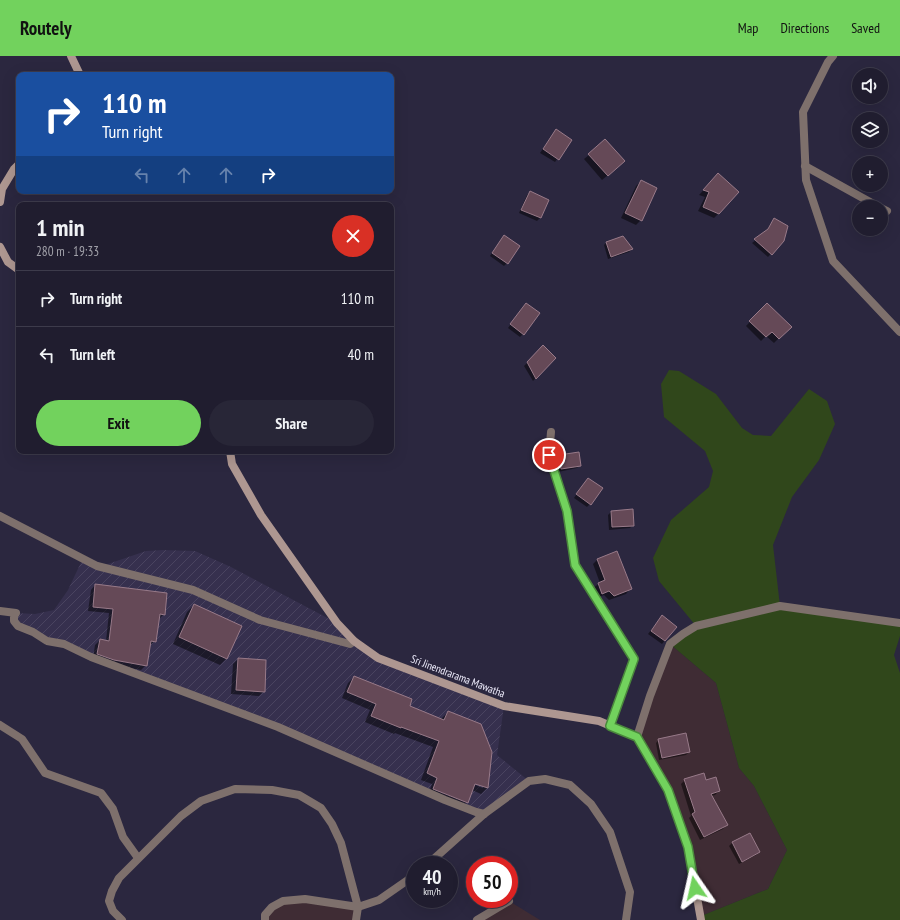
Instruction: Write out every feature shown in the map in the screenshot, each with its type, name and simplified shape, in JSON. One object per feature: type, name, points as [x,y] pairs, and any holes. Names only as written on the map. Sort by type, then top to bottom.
[{"type":"main road","points":[[70,56],[78,72]]},
{"type":"main road","points":[[0,202],[1,188],[16,167]]},
{"type":"main road","points":[[0,247],[8,262],[16,268]]},
{"type":"main road","name":"Sri Jinendrarama Mawatha","points":[[230,454],[232,464],[261,515],[333,617],[354,642],[378,658],[504,706],[600,721],[637,737]]},
{"type":"main road","points":[[637,737],[668,790],[688,847],[701,920]]},
{"type":"street","points":[[833,56],[828,62],[803,112],[806,180],[833,261],[900,332]]},
{"type":"street","points":[[805,166],[867,200]]},
{"type":"street","points":[[550,432],[549,455],[567,511],[575,565],[634,659],[610,726]]},
{"type":"street","points":[[0,516],[98,566],[193,590],[260,620],[350,644],[354,642]]},
{"type":"street","points":[[637,737],[650,696],[670,644],[696,626],[780,606],[900,623]]},
{"type":"street","points":[[0,611],[16,613],[14,616],[14,621],[18,626],[48,640],[64,644],[98,660],[278,727],[445,800],[484,814]]},
{"type":"street","points":[[0,725],[22,739],[45,773],[101,793],[113,809],[123,837],[138,858]]},
{"type":"street","points":[[437,856],[484,814],[529,781],[545,779],[570,785],[590,804],[610,832],[630,892],[626,920]]},
{"type":"street","points":[[122,920],[113,911],[109,901],[112,891],[120,878],[181,816],[201,801],[235,789],[272,790],[299,795],[321,808],[332,824],[341,843],[358,907],[356,920]]},
{"type":"street","points":[[265,920],[265,915],[272,907],[283,902],[305,899],[358,907],[379,900],[406,881]]},
{"type":"street","points":[[477,920],[497,908]]},
{"type":"shaded area","points":[[146,551],[195,551],[231,567],[337,623],[378,658],[504,706],[497,755],[529,781],[484,814],[278,727],[18,626],[16,613],[35,614],[54,610],[68,590],[84,556],[105,565]]},
{"type":"shaded area","points":[[670,644],[716,683],[739,768],[754,786],[787,850],[768,889],[701,916],[688,847],[668,790],[637,737]]},
{"type":"shaded area","points":[[305,899],[358,907],[356,920],[265,920],[272,907]]},
{"type":"shaded area","points":[[518,907],[540,920],[477,920],[497,908],[518,908]]},
{"type":"green space","points":[[669,370],[679,371],[716,394],[742,428],[753,435],[771,436],[809,389],[827,401],[835,424],[819,460],[792,497],[773,545],[780,606],[900,623],[900,636],[894,655],[900,673],[900,920],[701,920],[701,916],[768,889],[787,850],[754,786],[739,768],[716,683],[670,644],[696,626],[659,581],[653,558],[671,520],[709,487],[713,471],[705,451],[664,417],[661,384]]},
{"type":"building","points":[[556,129],[572,140],[559,160],[543,149]]},
{"type":"building","points":[[605,139],[625,161],[608,176],[588,154]]},
{"type":"building","points":[[718,173],[739,192],[719,214],[703,207],[709,192],[703,190]]},
{"type":"building","points":[[641,180],[657,188],[642,221],[625,213]]},
{"type":"building","points":[[530,191],[549,200],[541,218],[521,210]]},
{"type":"building","points":[[774,218],[788,226],[784,241],[772,255],[754,239],[768,229]]},
{"type":"building","points":[[504,235],[520,246],[508,264],[492,253]]},
{"type":"building","points":[[623,236],[633,249],[611,257],[606,242]]},
{"type":"building","points":[[526,303],[540,313],[524,335],[510,324]]},
{"type":"building","points":[[767,303],[792,327],[779,339],[772,332],[766,337],[749,321]]},
{"type":"building","points":[[543,345],[556,358],[536,379],[527,362]]},
{"type":"building","points":[[579,452],[581,466],[561,469],[559,455]]},
{"type":"building","points":[[588,478],[603,488],[591,505],[576,494]]},
{"type":"building","points":[[633,509],[634,526],[612,527],[611,511]]},
{"type":"building","points":[[617,551],[632,589],[614,596],[609,591],[602,594],[598,583],[605,580],[597,559]]},
{"type":"building","points":[[95,584],[167,593],[165,615],[160,614],[156,642],[151,641],[147,666],[114,660],[97,654],[100,639],[109,641],[113,609],[93,607]]},
{"type":"building","points":[[194,604],[242,626],[227,659],[179,637]]},
{"type":"building","points":[[662,615],[677,627],[665,641],[651,631]]},
{"type":"building","points":[[238,658],[266,660],[265,692],[236,690]]},
{"type":"building","points":[[354,676],[412,699],[410,706],[444,720],[448,711],[481,724],[492,752],[488,788],[475,784],[468,803],[433,789],[437,778],[427,773],[439,741],[371,716],[376,704],[347,692]]},
{"type":"building","points":[[686,733],[690,752],[662,758],[658,739]]},
{"type":"building","points":[[704,773],[706,780],[716,777],[720,791],[711,794],[728,825],[704,837],[692,814],[695,812],[684,779]]},
{"type":"building","points":[[750,833],[760,852],[742,862],[732,842]]},
{"type":"route","points":[[549,455],[567,511],[575,565],[634,659],[610,726],[637,737],[668,790],[688,847],[695,888]]}]
